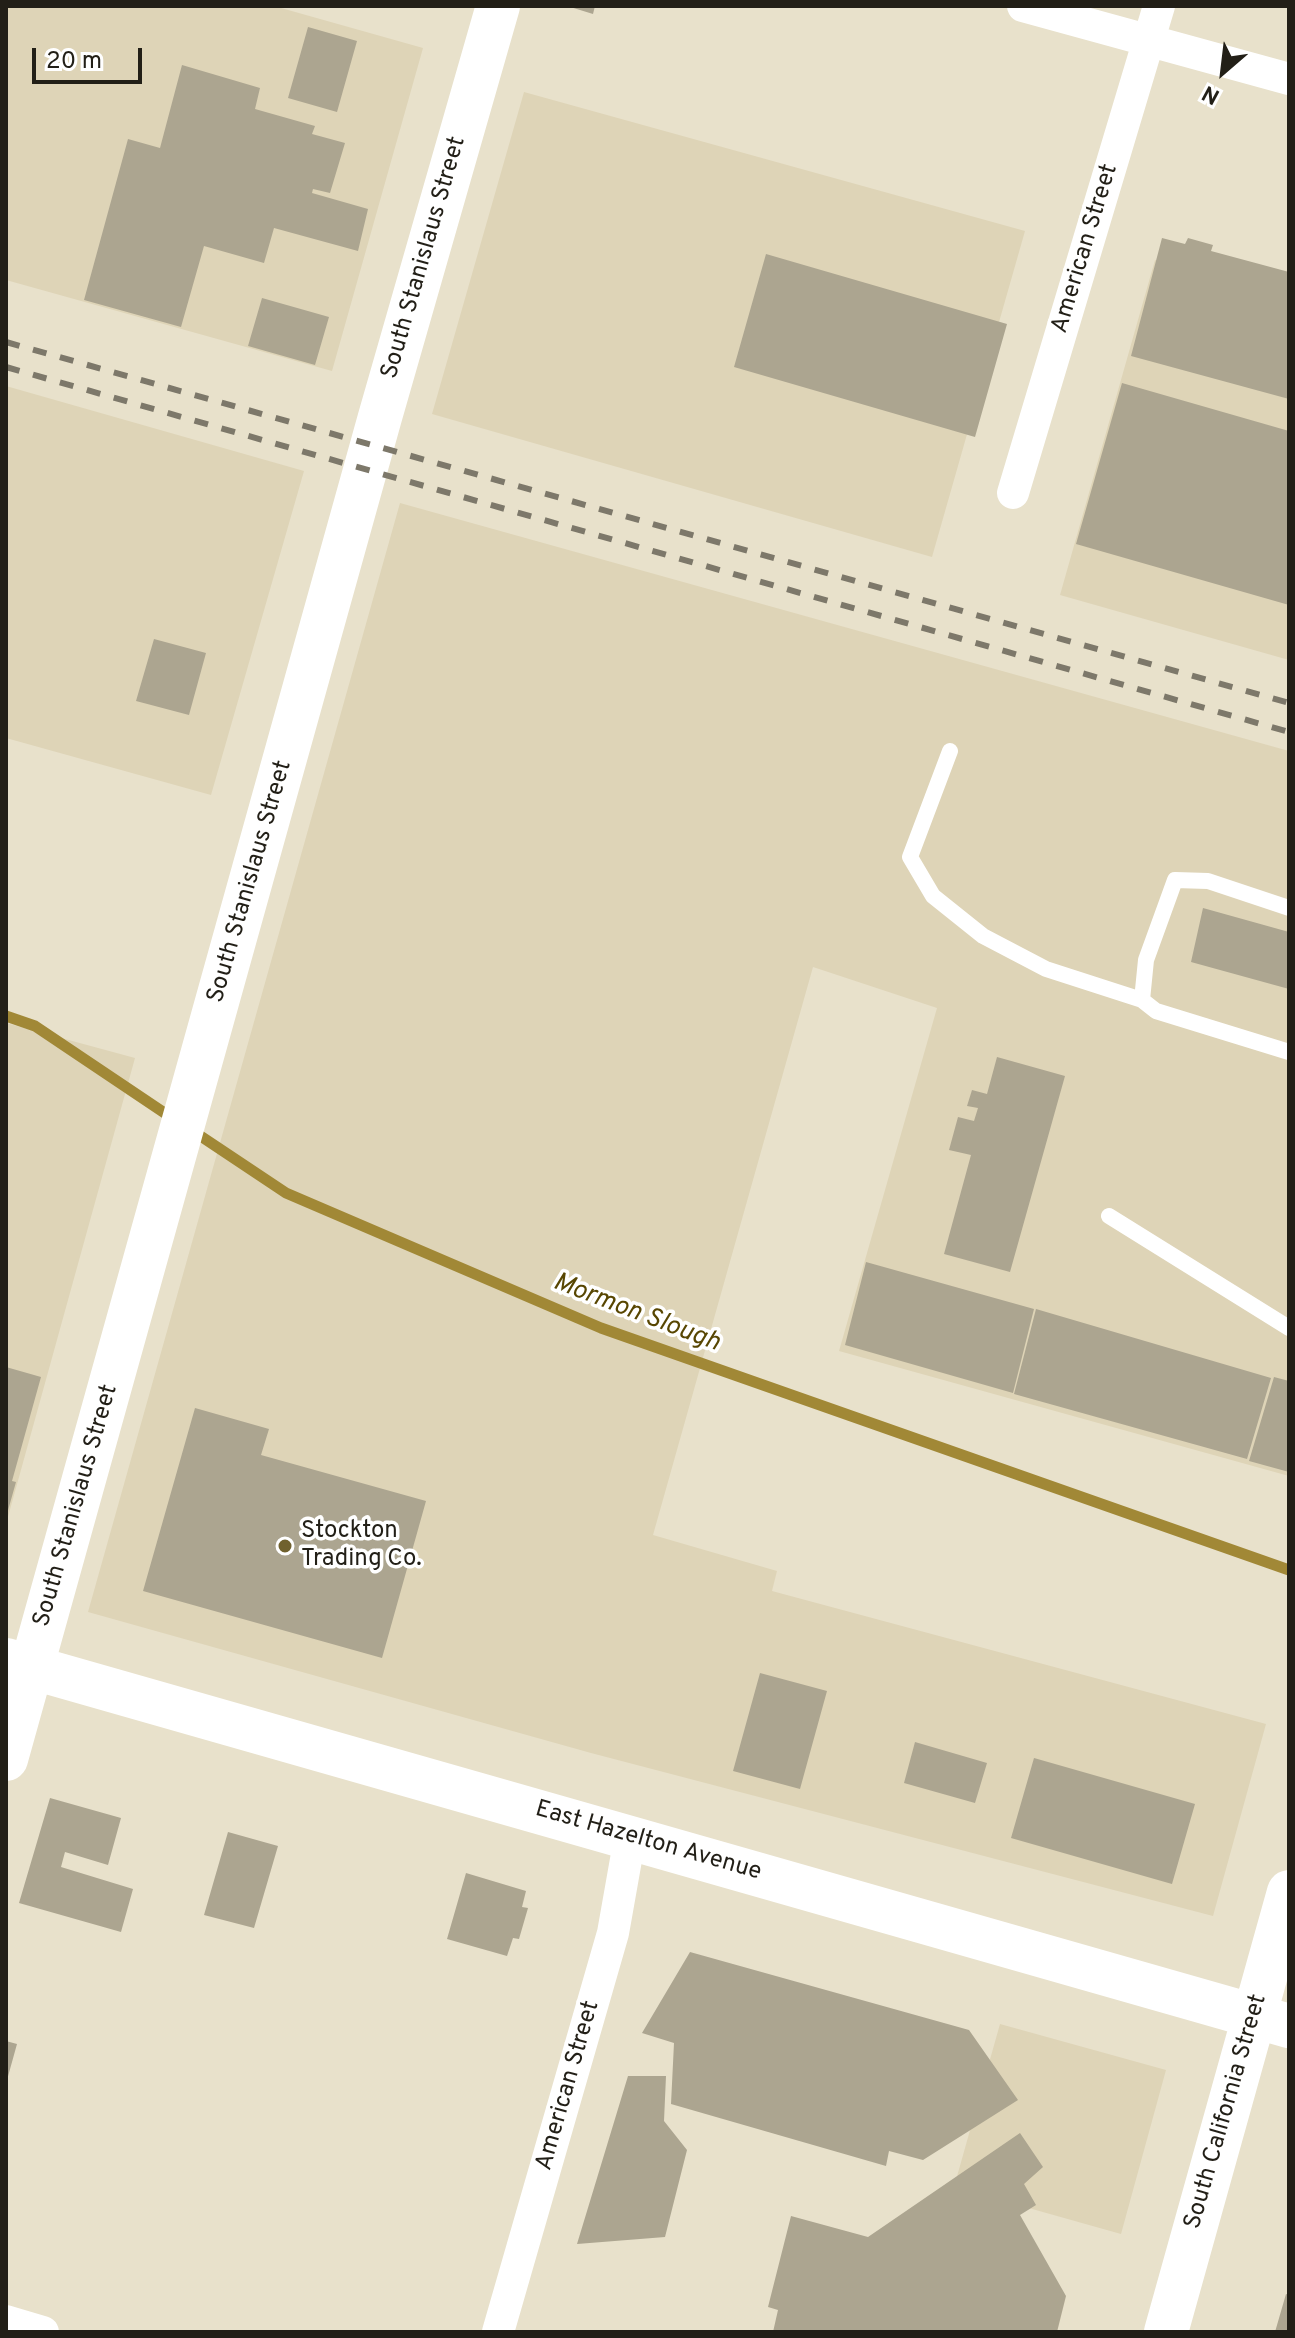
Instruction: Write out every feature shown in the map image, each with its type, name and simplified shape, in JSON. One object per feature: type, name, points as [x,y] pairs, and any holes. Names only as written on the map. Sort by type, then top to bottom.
[{"type":"street","name":"South Stanislaus Street","points":[[6,1759],[19,1664],[498,6]]},
{"type":"street","points":[[1023,6],[1289,79]]},
{"type":"street","name":"American Street","points":[[1013,493],[1159,6]]},
{"type":"street","name":"East Hazelton Avenue","points":[[19,1664],[1271,2021]]},
{"type":"street","name":"American Street","points":[[498,2332],[613,1933],[630,1837]]},
{"type":"street","name":"South California Street","points":[[1166,2332],[1271,2021],[1289,1892]]},
{"type":"street","points":[[6,2321],[43,2332]]},
{"type":"lane","points":[[950,751],[910,857],[933,896],[983,936],[1046,969],[1142,1000],[1156,1011],[1289,1052]]},
{"type":"lane","points":[[1142,1000],[1146,960],[1166,897],[1175,880],[1208,881],[1289,908]]},
{"type":"lane","points":[[1109,1216],[1289,1328]]},
{"type":"shaded area","points":[[6,6],[274,6],[423,48],[332,371],[6,280]]},
{"type":"shaded area","points":[[524,92],[1025,231],[932,557],[432,414]]},
{"type":"shaded area","points":[[1155,260],[1289,300],[1289,660],[1060,595]]},
{"type":"shaded area","points":[[6,386],[304,471],[211,795],[6,738]]},
{"type":"shaded area","points":[[400,503],[1289,751],[1289,1476],[839,1351],[937,1008],[813,967],[653,1535],[777,1571],[772,1591],[1266,1724],[1213,1916],[591,1753],[88,1612]]},
{"type":"shaded area","points":[[6,1023],[135,1058],[6,1524]]},
{"type":"shaded area","points":[[1000,2024],[1166,2070],[1121,2234],[954,2187]]},
{"type":"building","points":[[567,6],[595,6],[593,14]]},
{"type":"building","points":[[308,27],[357,41],[337,112],[288,98]]},
{"type":"building","points":[[182,65],[260,88],[255,109],[315,126],[312,134],[345,143],[330,193],[313,189],[312,193],[368,209],[358,251],[274,228],[264,263],[204,246],[181,327],[84,300],[128,139],[160,148]]},
{"type":"building","points":[[1162,238],[1185,244],[1188,238],[1213,245],[1211,251],[1289,272],[1289,399],[1131,356]]},
{"type":"building","points":[[766,254],[1007,324],[975,437],[734,367]]},
{"type":"building","points":[[262,298],[329,317],[315,365],[248,346]]},
{"type":"building","points":[[1122,383],[1289,431],[1289,605],[1076,544]]},
{"type":"building","points":[[154,639],[206,653],[189,715],[136,701]]},
{"type":"building","points":[[1203,908],[1289,932],[1289,989],[1191,962]]},
{"type":"building","points":[[997,1057],[1065,1076],[1010,1272],[944,1254],[971,1155],[949,1150],[958,1117],[974,1121],[978,1108],[967,1106],[972,1090],[987,1094]]},
{"type":"building","points":[[866,1262],[1034,1309],[1013,1393],[845,1345]]},
{"type":"building","points":[[1036,1309],[1271,1378],[1247,1459],[1014,1394]]},
{"type":"building","points":[[6,1367],[41,1377],[12,1481],[16,1482],[7,1514]]},
{"type":"building","points":[[1274,1377],[1289,1381],[1289,1472],[1249,1461]]},
{"type":"building","name":"Stockton Trading Co.","points":[[195,1408],[269,1429],[261,1455],[426,1501],[382,1658],[143,1591]]},
{"type":"building","points":[[760,1673],[827,1691],[800,1789],[733,1771]]},
{"type":"building","points":[[915,1742],[987,1763],[975,1803],[904,1783]]},
{"type":"building","points":[[1034,1758],[1195,1804],[1172,1884],[1011,1838]]},
{"type":"building","points":[[50,1798],[121,1818],[108,1865],[65,1852],[61,1867],[133,1889],[121,1932],[19,1903]]},
{"type":"building","points":[[228,1832],[278,1846],[254,1928],[204,1915]]},
{"type":"building","points":[[466,1873],[526,1891],[522,1907],[528,1908],[519,1939],[513,1938],[507,1956],[447,1939]]},
{"type":"building","points":[[690,1952],[969,2030],[1018,2100],[923,2160],[889,2151],[886,2166],[671,2104],[674,2043],[642,2033]]},
{"type":"building","points":[[6,2041],[17,2044],[7,2080],[6,2080]]},
{"type":"building","points":[[628,2076],[666,2076],[664,2121],[687,2150],[665,2237],[577,2244]]},
{"type":"building","points":[[1020,2133],[1043,2167],[1024,2184],[1036,2205],[1020,2215],[1066,2296],[1057,2332],[773,2332],[778,2310],[768,2307],[791,2216],[868,2237]]},
{"type":"building","points":[[1286,2294],[1289,2295],[1289,2332],[1275,2332]]},
{"type":"waterway","name":"Mormon Slough","points":[[6,1016],[35,1026],[175,1120]]},
{"type":"waterway","name":"Mormon Slough","points":[[190,1129],[286,1193],[601,1328],[1289,1570]]},
{"type":"railway","points":[[6,342],[1289,703]]},
{"type":"railway","points":[[6,367],[1289,732]]},
{"type":"place","name":"Stockton Trading Co.","points":[[285,1546]]}]
